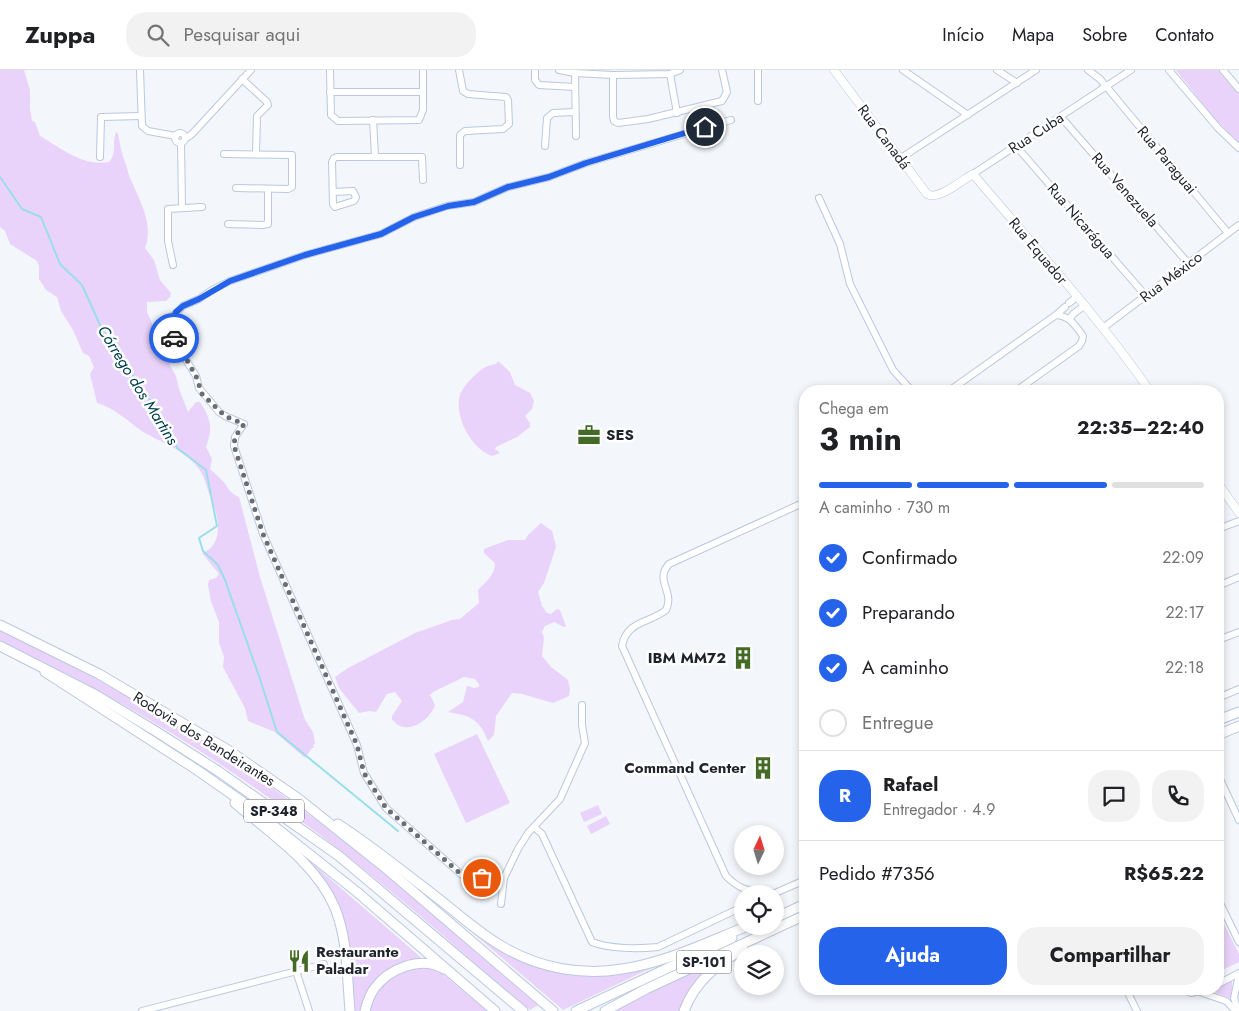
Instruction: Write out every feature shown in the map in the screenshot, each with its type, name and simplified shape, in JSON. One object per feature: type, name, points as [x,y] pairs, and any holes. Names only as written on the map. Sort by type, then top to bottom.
[{"type":"highway","name":"Rodovia dos Bandeirantes","points":[[0,625],[99,674],[228,750],[298,799],[388,870],[554,1011]]},
{"type":"highway","name":"Rodovia dos Bandeirantes","points":[[0,646],[96,695],[218,771],[339,856],[523,1011]]},
{"type":"highway","points":[[24,658],[58,682],[197,770],[250,807],[342,880],[495,1011]]},
{"type":"highway","points":[[1224,732],[1239,726]]},
{"type":"highway","points":[[197,770],[290,850],[317,877],[335,909],[341,928],[350,1011]]},
{"type":"highway","points":[[298,799],[349,831],[491,939],[516,954],[542,964],[589,972],[630,968],[668,957],[734,931]]},
{"type":"highway","points":[[784,913],[799,906]]},
{"type":"highway","name":"SP-101","points":[[784,924],[799,918]]},
{"type":"highway","name":"SP-101","points":[[576,1011],[738,935]]},
{"type":"highway","name":"SP-101","points":[[606,1011],[646,989],[761,935]]},
{"type":"highway","points":[[684,1011],[696,988],[710,971],[766,935]]},
{"type":"highway","points":[[365,1011],[367,1002],[374,989],[393,972],[404,967],[424,964],[435,966],[462,982]]},
{"type":"main road","name":"Rua Canadá","points":[[834,70],[926,194],[939,195]]},
{"type":"main road","name":"Rua Cuba","points":[[939,195],[973,174]]},
{"type":"main road","name":"Rua Equador","points":[[973,174],[1126,356],[1146,385]]},
{"type":"main road","points":[[1224,492],[1239,513]]},
{"type":"street","points":[[140,70],[140,116],[142,126],[146,130],[180,138],[197,128],[251,70]]},
{"type":"street","points":[[330,70],[331,115],[338,121],[419,120],[423,110],[423,70]]},
{"type":"street","points":[[458,70],[462,91],[468,94],[506,97],[508,100],[509,124],[503,129],[465,130],[462,132],[460,135],[460,165]]},
{"type":"street","points":[[535,70],[535,80],[539,85],[575,87]]},
{"type":"street","points":[[559,70],[575,73],[613,75],[642,72],[670,74],[680,70]]},
{"type":"street","points":[[613,75],[613,116],[614,121],[618,123],[648,119],[722,101],[726,92],[722,70]]},
{"type":"street","points":[[758,70],[758,100]]},
{"type":"street","points":[[903,70],[968,115]]},
{"type":"street","points":[[997,70],[1017,83]]},
{"type":"street","points":[[901,158],[1036,70]]},
{"type":"street","name":"Rua Paraguai","points":[[1088,70],[1100,79],[1228,233]]},
{"type":"street","name":"Rua Cuba","points":[[973,174],[1131,70]]},
{"type":"street","points":[[1169,70],[1218,128],[1239,148]]},
{"type":"street","points":[[1225,71],[1239,89]]},
{"type":"street","points":[[575,73],[576,136]]},
{"type":"street","points":[[670,74],[677,112]]},
{"type":"street","points":[[242,79],[268,105],[257,118],[256,154]]},
{"type":"street","points":[[330,92],[423,92]]},
{"type":"street","points":[[545,146],[549,114],[576,112]]},
{"type":"street","points":[[100,157],[101,117],[140,116]]},
{"type":"street","name":"Rua Venezuela","points":[[1061,117],[1188,264]]},
{"type":"street","points":[[373,120],[375,156]]},
{"type":"street","points":[[504,878],[462,875],[386,808],[369,783],[361,764],[357,745],[263,534],[234,446],[235,437],[244,424],[225,416],[202,394],[196,376],[176,344],[172,332],[172,322],[176,312],[183,306],[230,281],[305,255],[381,234],[414,217],[448,206],[474,202],[508,187],[549,177],[586,163],[731,120]]},
{"type":"street","points":[[180,138],[182,207]]},
{"type":"street","name":"Rua Nicarágua","points":[[1016,146],[1146,296]]},
{"type":"street","points":[[224,154],[292,155],[292,187],[288,189],[236,188]]},
{"type":"street","points":[[333,192],[332,162],[334,158],[375,156],[422,157],[423,180]]},
{"type":"street","points":[[228,224],[268,224],[268,189]]},
{"type":"street","points":[[819,198],[840,244],[850,284],[893,370],[907,385]]},
{"type":"street","points":[[173,265],[168,241],[168,211],[171,208],[202,207]]},
{"type":"street","name":"Rua México","points":[[1103,328],[1239,225]]},
{"type":"street","points":[[957,385],[1056,315],[1077,297]]},
{"type":"street","points":[[1070,319],[1072,314],[1084,306]]},
{"type":"street","points":[[1024,385],[1079,346],[1082,341],[1083,336],[1070,319],[1056,315]]},
{"type":"street","points":[[736,885],[726,876],[622,646],[624,636],[632,627],[666,610],[669,595],[662,580],[669,564],[799,505]]},
{"type":"street","points":[[1224,527],[1239,521]]},
{"type":"street","points":[[1224,583],[1239,577]]},
{"type":"street","points":[[1224,638],[1239,632]]},
{"type":"street","points":[[1224,695],[1239,689]]},
{"type":"street","points":[[501,904],[504,878],[518,849],[528,833],[560,799],[585,743],[582,725],[582,705]]},
{"type":"street","points":[[1224,788],[1239,820]]},
{"type":"street","points":[[534,827],[542,834],[592,942],[612,946],[658,947],[734,912]]},
{"type":"street","points":[[784,889],[799,883]]},
{"type":"street","points":[[1224,911],[1239,942]]},
{"type":"street","points":[[1231,926],[1239,922]]},
{"type":"street","points":[[142,1011],[324,964]]},
{"type":"street","points":[[296,972],[309,1011]]},
{"type":"street","points":[[1224,981],[1239,974]]},
{"type":"street","points":[[1237,1011],[1234,998],[1239,974]]},
{"type":"street","points":[[1129,995],[1137,1011]]},
{"type":"street","points":[[1213,995],[1226,1001],[1237,1011]]},
{"type":"street","points":[[1226,1001],[1234,998]]},
{"type":"shaded area","points":[[0,70],[24,70],[30,90],[32,121],[35,122],[40,136],[64,151],[90,162],[109,162],[114,152],[116,132],[118,134],[129,176],[145,213],[148,231],[145,248],[154,260],[160,280],[171,293],[166,301],[147,302],[147,312],[176,376],[188,412],[196,402],[200,402],[207,414],[210,434],[206,447],[212,459],[210,469],[231,492],[239,497],[260,577],[305,720],[313,732],[314,748],[305,758],[275,732],[248,721],[245,708],[223,667],[224,657],[219,643],[219,622],[211,601],[208,585],[209,580],[216,578],[219,574],[202,553],[210,549],[215,543],[218,522],[214,505],[201,472],[180,451],[142,431],[110,408],[97,403],[90,374],[94,367],[89,356],[83,353],[73,330],[61,311],[57,297],[46,290],[39,279],[37,261],[10,244],[5,231],[0,227]]},
{"type":"shaded area","points":[[1176,70],[1218,70],[1239,94],[1239,143],[1214,118]]},
{"type":"shaded area","points":[[498,361],[510,372],[515,385],[530,393],[534,401],[532,409],[525,416],[530,423],[530,427],[517,437],[496,447],[495,449],[500,453],[492,456],[478,447],[467,433],[460,416],[459,399],[464,387],[476,374],[486,367],[496,364]]},
{"type":"shaded area","points":[[541,523],[552,531],[556,547],[544,583],[538,592],[542,606],[547,613],[551,614],[557,609],[560,610],[566,626],[564,627],[554,622],[545,626],[542,632],[544,638],[542,656],[551,667],[568,680],[569,696],[553,703],[512,693],[496,716],[494,735],[488,741],[481,727],[473,719],[448,712],[463,702],[467,686],[479,687],[475,679],[464,677],[433,692],[430,695],[435,705],[433,710],[430,715],[415,726],[403,727],[392,720],[392,716],[402,701],[395,692],[387,694],[376,712],[359,713],[339,688],[335,677],[348,668],[415,633],[460,619],[479,603],[478,590],[490,578],[495,567],[495,563],[484,553],[484,549],[508,540],[525,540]]},
{"type":"shaded area","points":[[0,630],[127,696],[169,720],[249,772],[354,849],[538,1005],[530,1010],[374,877],[244,780],[125,705],[0,641]]},
{"type":"shaded area","points":[[477,734],[510,803],[466,823],[434,754]]},
{"type":"shaded area","points":[[598,805],[602,814],[584,822],[580,813]]},
{"type":"shaded area","points":[[606,816],[610,824],[591,834],[587,826]]},
{"type":"shaded area","points":[[313,864],[425,961],[391,970],[361,1011],[354,1011],[347,945],[325,883]]},
{"type":"shaded area","points":[[453,914],[505,951],[584,974],[668,960],[563,1010]]},
{"type":"shaded area","points":[[1224,924],[1239,954],[1239,962],[1224,969]]},
{"type":"shaded area","points":[[716,961],[682,1011],[612,1011]]},
{"type":"shaded area","points":[[418,966],[435,969],[443,974],[487,1011],[369,1011],[375,994],[384,982],[400,972]]},
{"type":"shaded area","points":[[1232,980],[1232,996],[1230,998],[1222,995],[1224,995],[1224,982]]},
{"type":"waterway","name":"Córrego dos Martins","points":[[0,177],[22,209],[41,217],[60,264],[82,285],[105,336],[156,409],[159,423],[175,440],[177,448],[206,470],[217,526],[199,538],[203,551],[218,565],[225,580],[277,732],[398,831]]},
{"type":"way so far","points":[[174,338],[196,376],[202,394],[219,412],[244,424],[235,437],[234,446],[263,534],[357,745],[361,764],[369,783],[391,813],[462,875],[482,878]]},
{"type":"place","name":"SES","points":[[589,435]]},
{"type":"place","name":"IBM MM72","points":[[743,658]]},
{"type":"place","name":"Command Center","points":[[763,768]]},
{"type":"place","name":"Restaurante Paladar","points":[[299,961]]},
{"type":"route","points":[[174,338],[172,322],[176,312],[183,306],[230,281],[305,255],[373,237],[391,230],[414,217],[448,206],[474,202],[508,187],[549,177],[586,163],[705,127]]}]
